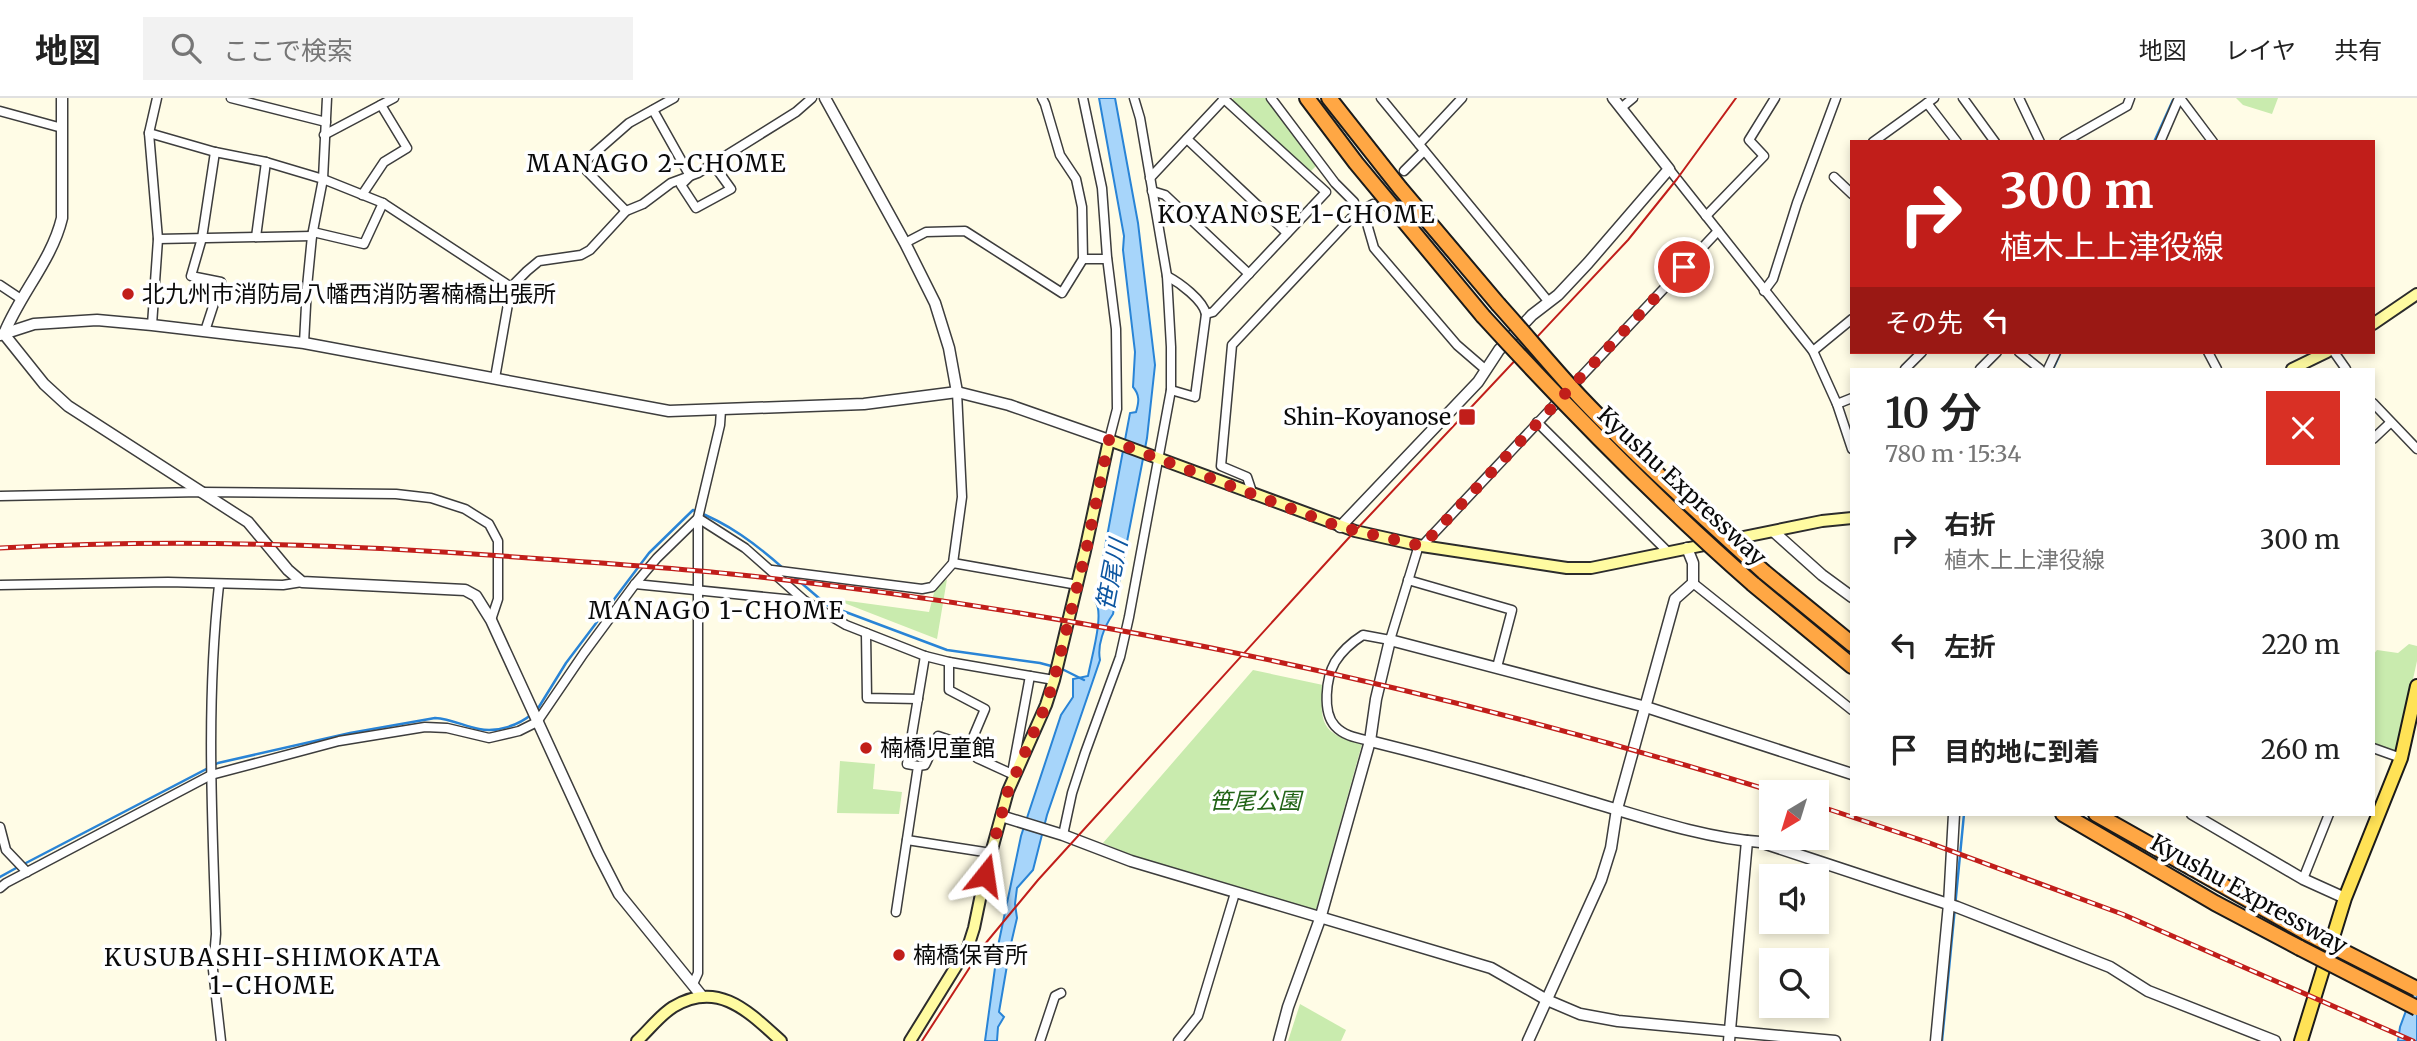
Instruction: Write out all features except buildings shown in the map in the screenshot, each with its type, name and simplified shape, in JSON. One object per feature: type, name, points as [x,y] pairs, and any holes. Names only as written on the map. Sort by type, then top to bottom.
[{"type":"highway","name":"Kyushu Expressway","points":[[1307,98],[1364,172],[1483,316],[1566,408],[1690,529],[1850,664]]},
{"type":"highway","name":"Kyushu Expressway","points":[[1329,98],[1400,188],[1580,396],[1700,514],[1764,572],[1850,642]]},
{"type":"highway","name":"Kyushu Expressway","points":[[2066,816],[2194,891],[2417,1008]]},
{"type":"highway","name":"Kyushu Expressway","points":[[2099,816],[2307,933],[2417,989]]},
{"type":"main road","points":[[2375,323],[2417,294]]},
{"type":"main road","points":[[2294,368],[2323,354]]},
{"type":"main road","points":[[910,1041],[968,947],[992,853],[1006,817],[1011,780],[1046,705],[1054,680],[1112,441],[1340,527],[1420,546],[1567,568],[1591,568],[1774,533],[1822,521],[1850,518]]},
{"type":"main road","points":[[2301,1041],[2345,898],[2401,758],[2417,686]]},
{"type":"main road","points":[[637,1041],[657,1019],[673,1007],[701,995],[743,1008],[781,1041]]},
{"type":"street","points":[[2,335],[58,234],[62,218],[62,98]]},
{"type":"street","points":[[152,325],[158,239],[149,133],[157,98]]},
{"type":"street","points":[[231,98],[326,122]]},
{"type":"street","points":[[304,343],[313,234],[323,179],[327,98]]},
{"type":"street","points":[[324,135],[394,98]]},
{"type":"street","points":[[626,211],[581,165],[629,123],[674,98]]},
{"type":"street","points":[[495,378],[511,287],[540,261],[581,255],[590,250],[626,211],[643,204],[671,183],[713,164],[796,112],[812,98]]},
{"type":"street","points":[[772,570],[922,589],[932,587],[953,563],[962,497],[957,392],[949,348],[935,303],[825,98]]},
{"type":"street","points":[[905,243],[926,232],[965,231],[1062,293],[1083,259],[1082,207],[1076,179],[1060,155],[1042,98]]},
{"type":"street","points":[[2,335],[34,324],[97,320],[205,331],[304,343],[669,411],[864,404],[957,392],[1009,405],[1112,441],[1117,409],[1116,329],[1102,188],[1083,98]]},
{"type":"street","points":[[1061,835],[1085,753],[1119,657],[1171,390],[1167,276],[1134,98]]},
{"type":"street","points":[[1150,178],[1224,98],[1325,192]]},
{"type":"street","points":[[1271,98],[1335,183],[1354,202]]},
{"type":"street","points":[[1381,98],[1548,301]]},
{"type":"street","points":[[1404,171],[1462,98]]},
{"type":"street","points":[[1613,98],[1813,351],[1837,404],[1850,443]]},
{"type":"street","points":[[1621,108],[1633,98]]},
{"type":"street","points":[[1706,216],[1764,156],[1749,140],[1775,98]]},
{"type":"street","points":[[1764,290],[1773,279],[1797,203],[1836,98]]},
{"type":"street","points":[[1964,98],[1994,140]]},
{"type":"street","points":[[2019,98],[2039,140]]},
{"type":"street","points":[[2068,140],[2127,106],[2130,98]]},
{"type":"street","points":[[2161,140],[2180,98],[2212,140]]},
{"type":"street","points":[[1876,140],[1931,101],[1956,140]]},
{"type":"street","points":[[362,195],[384,162],[407,148],[381,105]]},
{"type":"street","points":[[653,110],[690,176]]},
{"type":"street","points":[[0,111],[62,128]]},
{"type":"street","points":[[149,133],[323,179],[383,203],[511,287]]},
{"type":"street","points":[[1187,139],[1287,233]]},
{"type":"street","points":[[205,331],[221,282],[191,276],[202,238],[215,152]]},
{"type":"street","points":[[256,237],[266,162]]},
{"type":"street","points":[[690,176],[681,185],[696,208],[731,189],[713,164]]},
{"type":"street","points":[[1340,527],[1478,382],[1499,350],[1588,263],[1669,169]]},
{"type":"street","points":[[1834,177],[1850,192]]},
{"type":"street","points":[[1206,314],[1213,312],[1335,183]]},
{"type":"street","points":[[1153,191],[1165,195],[1249,274]]},
{"type":"street","points":[[158,239],[313,234],[364,244],[383,203]]},
{"type":"street","points":[[1253,495],[1247,477],[1220,466],[1232,345],[1355,214],[1373,204]]},
{"type":"street","points":[[1363,210],[1374,248],[1457,345],[1486,370]]},
{"type":"street","points":[[1279,1041],[1288,1007],[1320,919],[1370,741],[1376,699],[1390,640],[1420,546],[1718,232]]},
{"type":"street","points":[[1083,259],[1107,259]]},
{"type":"street","points":[[1167,276],[1205,308],[1206,314],[1195,397],[1171,390]]},
{"type":"street","points":[[0,285],[21,299]]},
{"type":"street","points":[[1813,351],[1850,321]]},
{"type":"street","points":[[2,335],[44,384],[68,406],[248,522],[288,570],[302,582]]},
{"type":"street","points":[[1906,368],[1920,354]]},
{"type":"street","points":[[1981,368],[1995,354]]},
{"type":"street","points":[[2021,354],[2039,368]]},
{"type":"street","points":[[1837,404],[1850,399]]},
{"type":"street","points":[[2375,405],[2417,449]]},
{"type":"street","points":[[693,984],[698,973],[698,518],[720,425],[721,410]]},
{"type":"street","points":[[1537,422],[1668,552]]},
{"type":"street","points":[[2375,437],[2390,423]]},
{"type":"street","points":[[0,496],[201,492],[396,494],[431,498],[465,509],[489,524],[498,541],[498,598],[491,620]]},
{"type":"street","points":[[698,518],[745,548],[805,601],[828,616],[925,656],[1054,680]]},
{"type":"street","points":[[0,888],[211,775],[351,739],[425,727],[447,728],[489,738],[519,731],[537,722],[635,584],[698,518]]},
{"type":"street","points":[[1774,533],[1850,596]]},
{"type":"street","points":[[1528,1041],[1601,880],[1611,848],[1617,809],[1675,599],[1693,583],[1693,564],[1687,548]]},
{"type":"street","points":[[953,563],[1077,585]]},
{"type":"street","points":[[1408,580],[1512,610],[1497,667]]},
{"type":"street","points":[[0,585],[168,582],[283,585],[302,582],[465,590],[476,596],[491,620],[619,894],[701,995]]},
{"type":"street","points":[[1693,583],[1850,708]]},
{"type":"street","points":[[635,584],[805,601]]},
{"type":"street","points":[[219,585],[213,636],[210,705],[216,934],[213,970],[221,1041]]},
{"type":"street","points":[[866,633],[867,698],[918,699]]},
{"type":"street","points":[[1850,773],[1646,707],[1390,640],[1363,635],[1345,650],[1331,671],[1327,713],[1335,726],[1349,736],[1473,767],[1730,839],[1760,842],[1953,905],[2110,967],[2148,991],[2275,1041]]},
{"type":"street","points":[[925,656],[907,764],[925,765],[938,736],[973,748]]},
{"type":"street","points":[[949,662],[949,690],[985,709],[974,735],[973,748],[977,758],[1011,780],[1030,676]]},
{"type":"street","points":[[2375,749],[2401,758]]},
{"type":"street","points":[[895,912],[918,766]]},
{"type":"street","points":[[1936,1041],[1953,905],[1954,816]]},
{"type":"street","points":[[2195,816],[2303,879],[2345,898]]},
{"type":"street","points":[[2303,879],[2328,816]]},
{"type":"street","points":[[1006,817],[1131,861],[1490,968],[1546,1000],[1580,1014],[1729,1037],[1835,1041]]},
{"type":"street","points":[[0,827],[6,850],[27,872]]},
{"type":"street","points":[[907,840],[992,853]]},
{"type":"street","points":[[1729,1037],[1747,841]]},
{"type":"street","points":[[1178,1041],[1198,1016],[1235,893]]},
{"type":"street","points":[[1040,1041],[1055,996],[1061,993]]},
{"type":"green space","points":[[1266,98],[1316,166],[1309,173],[1232,100]]},
{"type":"green space","points":[[2236,98],[2278,98],[2272,114],[2243,105]]},
{"type":"green space","points":[[947,579],[937,639],[834,599],[929,612],[935,589]]},
{"type":"green space","points":[[2409,644],[2417,646],[2417,661],[2397,751],[2375,745],[2375,652],[2377,650],[2398,653]]},
{"type":"green space","name":"笹尾公園","points":[[1253,670],[1323,685],[1322,709],[1326,725],[1338,736],[1362,744],[1316,910],[1133,856],[1103,843]]},
{"type":"green space","points":[[840,761],[875,764],[873,789],[902,792],[899,814],[837,813]]},
{"type":"green space","points":[[1300,1004],[1346,1030],[1341,1041],[1288,1041]]},
{"type":"water","name":"笹尾川","points":[[1099,98],[1115,98],[1138,223],[1155,365],[1147,438],[1113,614],[1102,636],[1100,660],[1047,815],[1033,870],[1017,888],[1017,918],[999,1012],[1004,1017],[998,1027],[997,1041],[985,1041],[998,946],[1021,836],[1061,715],[1073,697],[1073,679],[1088,676],[1098,626],[1099,615],[1095,601],[1130,413],[1136,412],[1138,402],[1133,387],[1135,352],[1123,250],[1124,236]]},
{"type":"water","points":[[2417,981],[2417,1041],[2398,1041],[2400,1027]]},
{"type":"waterway","points":[[2155,140],[2173,100]]},
{"type":"waterway","points":[[2053,368],[2060,354]]},
{"type":"waterway","points":[[537,710],[566,663],[649,553],[693,510],[741,535],[784,569]]},
{"type":"waterway","points":[[792,575],[827,605],[947,650],[1055,667]]},
{"type":"waterway","points":[[1062,669],[1084,680]]},
{"type":"waterway","points":[[24,864],[218,763],[350,733],[435,718],[493,730],[514,725],[532,714]]},
{"type":"waterway","points":[[1942,1041],[1964,816]]},
{"type":"waterway","points":[[0,877],[18,867]]},
{"type":"tram line","points":[[922,1041],[985,944],[1038,880],[1355,531],[1628,240],[1736,98]]},
{"type":"railway","points":[[0,548],[204,543],[407,550],[706,572],[889,593],[1146,635],[1274,661],[1527,721],[1759,787]]},
{"type":"railway","points":[[1829,809],[1927,842],[2122,914],[2413,1041]]},
{"type":"place","name":"北九州市消防局八幡西消防署楠橋出張所","points":[[128,294]]},
{"type":"place","name":"Shin-Koyanose","points":[[1467,417]]},
{"type":"place","name":"楠橋児童館","points":[[866,748]]},
{"type":"place","name":"楠橋保育所","points":[[899,955]]},
{"type":"district","name":"MANAGO 2-CHOME","points":[[657,164]]},
{"type":"district","name":"KOYANOSE 1-CHOME","points":[[1297,215]]},
{"type":"district","name":"MANAGO 1-CHOME","points":[[717,611]]},
{"type":"district","name":"KUSUBASHI-SHIMOKATA 1-CHOME","points":[[273,972]]},
{"type":"route","points":[[985,875],[1008,791],[1046,705],[1054,680],[1086,551],[1109,440],[1340,527],[1422,546],[1684,267]]}]
